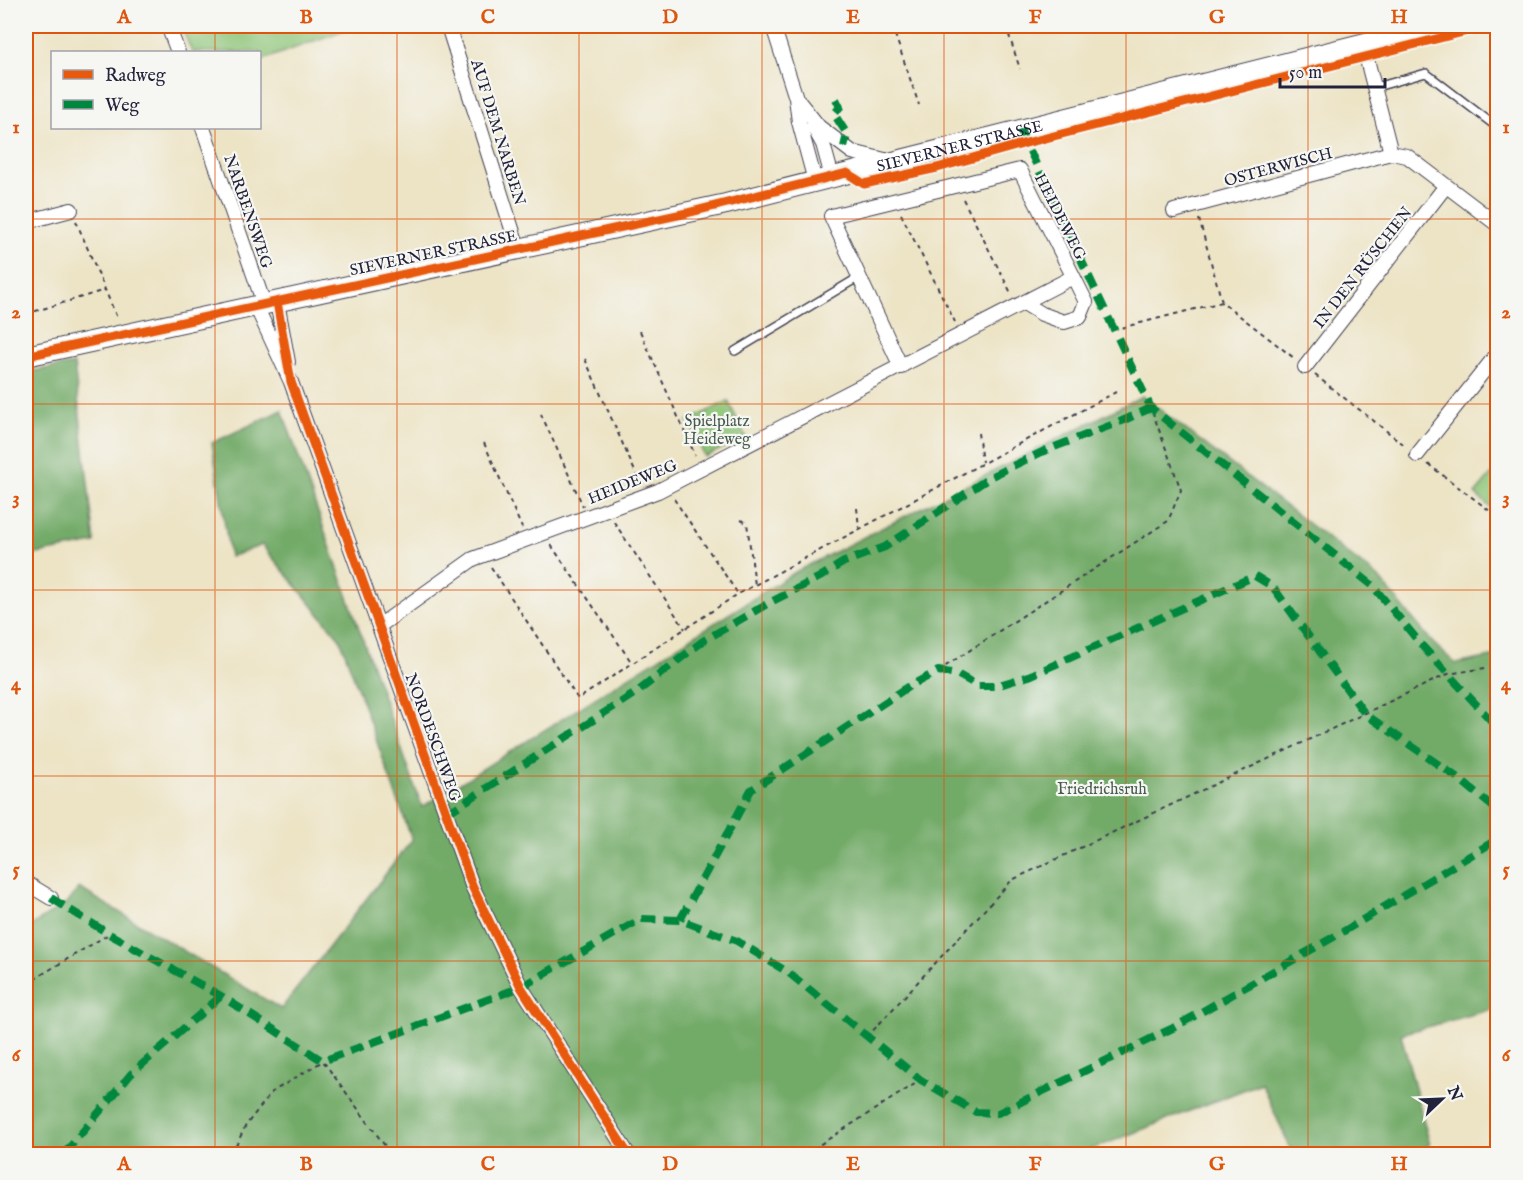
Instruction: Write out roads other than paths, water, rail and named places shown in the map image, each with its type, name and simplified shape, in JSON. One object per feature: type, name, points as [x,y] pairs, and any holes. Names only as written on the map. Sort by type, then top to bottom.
[{"type":"main road","name":"SIEVERNER STRASSE","points":[[26,356],[687,213],[1433,26]]},
{"type":"street","points":[[168,26],[178,51]]},
{"type":"street","name":"AUF DEM NARBEN","points":[[448,26],[518,248]]},
{"type":"street","points":[[773,26],[796,98],[799,122],[824,179]]},
{"type":"street","points":[[1363,44],[1391,153],[1407,156],[1497,225]]},
{"type":"street","points":[[796,98],[809,116],[829,136],[852,153],[893,162]]},
{"type":"street","points":[[809,116],[823,144],[824,179]]},
{"type":"street","name":"NARBENSWEG","points":[[203,129],[266,304]]},
{"type":"street","name":"OSTERWISCH","points":[[1174,211],[1391,153]]},
{"type":"street","name":"HEIDEWEG","points":[[900,367],[831,216],[1020,170],[1086,302],[1080,317],[1064,322],[1021,304]]},
{"type":"street","name":"IN DEN RÜSCHEN","points":[[1305,367],[1446,187]]},
{"type":"street","points":[[26,222],[71,210]]},
{"type":"street","name":"HEIDEWEG","points":[[379,626],[473,559],[666,487],[1074,277]]},
{"type":"street","name":"NORDESCHWEG","points":[[266,304],[291,382],[473,888],[520,987],[628,1155]]},
{"type":"street","name":"NORDESCHWEG","points":[[266,304],[291,382]]},
{"type":"street","points":[[1417,455],[1497,353]]},
{"type":"street","points":[[26,883],[51,898]]},
{"type":"lane","points":[[1373,88],[1426,74],[1497,128]]},
{"type":"lane","points":[[735,351],[859,277]]},
{"type":"park label","name":"Spielplatz Heideweg","points":[[717,429]]},
{"type":"park label","name":"Friedrichsruh","points":[[1102,788]]}]
